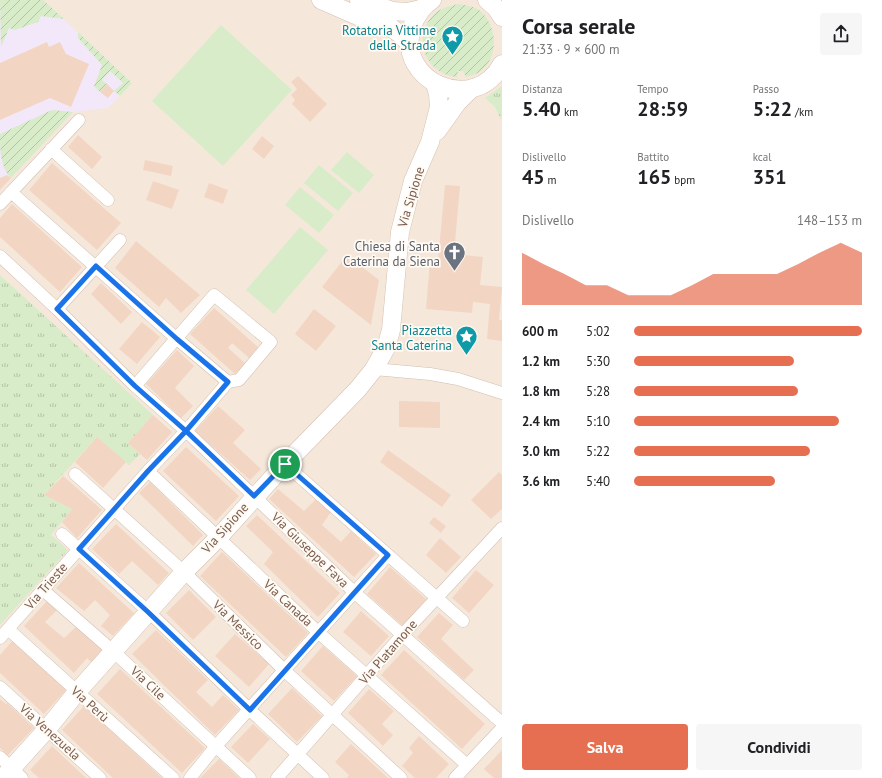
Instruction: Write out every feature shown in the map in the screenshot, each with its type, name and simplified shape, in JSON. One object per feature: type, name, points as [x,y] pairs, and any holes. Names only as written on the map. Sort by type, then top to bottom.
[{"type":"street","points":[[321,0],[367,20],[390,27],[410,44]]},
{"type":"street","points":[[359,0],[393,12],[407,12],[427,4]]},
{"type":"street","points":[[487,0],[496,8],[502,17]]},
{"type":"street","points":[[427,4],[415,20],[411,32],[410,44],[414,60],[422,73],[435,84],[446,88],[459,90],[472,88],[483,84],[492,77],[502,64]]},
{"type":"street","points":[[430,142],[439,107],[438,94],[435,84]]},
{"type":"street","points":[[430,142],[457,103],[472,88]]},
{"type":"street","points":[[0,204],[80,120]]},
{"type":"street","name":"Via Sipione","points":[[9,770],[48,729],[77,692],[184,572],[218,538],[254,496],[358,389],[374,369],[386,348],[390,330],[400,232],[413,182],[430,142]]},
{"type":"street","points":[[51,149],[108,200]]},
{"type":"street","points":[[11,192],[177,339],[228,382]]},
{"type":"street","points":[[57,309],[120,240]]},
{"type":"street","name":"Via Giuseppe Fava","points":[[0,256],[57,309],[135,386],[186,431],[355,593],[502,723]]},
{"type":"street","name":"Via Trieste","points":[[0,638],[148,471],[186,431],[228,382],[239,380],[271,342],[214,295],[177,339]]},
{"type":"street","points":[[135,386],[177,339]]},
{"type":"street","points":[[374,369],[430,374],[458,379],[502,393]]},
{"type":"street","points":[[285,464],[463,621]]},
{"type":"street","name":"Via Canada","points":[[148,471],[318,632],[467,765]]},
{"type":"street","name":"Via Messico","points":[[75,474],[184,572],[285,671],[401,778]]},
{"type":"street","name":"Via Platamone","points":[[277,778],[368,676],[402,635],[502,528]]},
{"type":"street","points":[[62,534],[148,612],[323,778]]},
{"type":"street","points":[[190,778],[216,746],[388,555]]},
{"type":"street","name":"Via Cile","points":[[43,590],[114,652],[250,778]]},
{"type":"street","name":"Via Perù","points":[[8,629],[173,778]]},
{"type":"street","name":"Via Venezuela","points":[[0,687],[48,729],[100,778]]},
{"type":"street","points":[[455,778],[502,728]]},
{"type":"shaded area","points":[[0,0],[502,0],[502,778],[0,778]]},
{"type":"shaded area","points":[[0,0],[43,0],[132,83],[108,108],[72,112],[0,190]]},
{"type":"green space","points":[[0,0],[43,0],[64,19],[41,16],[38,22],[15,30],[9,28],[1,47]]},
{"type":"green space","points":[[458,4],[479,10],[491,27],[494,38],[494,48],[491,58],[485,67],[477,73],[466,77],[463,71],[458,71],[457,77],[445,74],[436,68],[424,51],[424,30],[429,20],[438,11]]},
{"type":"green space","points":[[221,25],[292,90],[223,166],[152,101]]},
{"type":"green space","points":[[78,32],[132,83],[120,96],[114,91],[123,83],[110,71],[102,80],[107,84],[100,92],[94,86],[102,65],[78,38]]},
{"type":"green space","points":[[502,86],[501,119],[495,107],[485,98]]},
{"type":"green space","points":[[52,110],[73,112],[11,178],[7,174],[3,163],[0,134]]},
{"type":"green space","points":[[347,152],[374,175],[359,193],[331,170]]},
{"type":"green space","points":[[319,165],[353,193],[338,211],[304,183]]},
{"type":"green space","points":[[300,187],[334,215],[319,233],[285,205]]},
{"type":"green space","points":[[300,227],[328,250],[274,314],[246,290]]},
{"type":"green space","points":[[0,275],[153,415],[128,443],[140,454],[129,465],[97,437],[44,495],[72,509],[51,535],[68,550],[0,625]]},
{"type":"building","points":[[47,42],[49,47],[60,42],[66,54],[89,64],[71,107],[50,98],[0,120],[0,63]]},
{"type":"building","points":[[298,76],[327,104],[310,122],[292,104],[295,100],[291,95],[297,89],[291,82]]},
{"type":"building","points":[[107,84],[114,91],[108,98],[100,92]]},
{"type":"building","points":[[78,135],[102,157],[92,169],[68,147]]},
{"type":"building","points":[[262,136],[274,146],[264,159],[252,149]]},
{"type":"building","points":[[145,160],[173,166],[171,176],[143,170]]},
{"type":"building","points":[[52,163],[121,223],[97,250],[29,190]]},
{"type":"building","points":[[7,175],[11,178],[0,190],[0,178]]},
{"type":"building","points":[[153,181],[179,190],[172,209],[146,200]]},
{"type":"building","points":[[209,183],[228,190],[223,204],[204,197]]},
{"type":"building","name":"Chiesa di Santa Caterina da Siena","points":[[445,185],[460,186],[454,254],[483,257],[480,285],[502,287],[499,320],[502,320],[502,341],[487,339],[490,304],[473,302],[472,313],[426,309],[430,260],[438,261]]},
{"type":"building","points":[[12,204],[82,267],[60,292],[0,237],[0,218]]},
{"type":"building","points":[[136,241],[200,295],[181,313],[166,298],[159,307],[115,268]]},
{"type":"building","points":[[347,255],[379,280],[371,325],[322,287]]},
{"type":"building","points":[[101,283],[132,312],[121,324],[91,294]]},
{"type":"building","points":[[214,308],[258,347],[249,358],[232,343],[228,348],[245,363],[235,374],[190,334]]},
{"type":"building","points":[[314,309],[336,326],[316,351],[295,334]]},
{"type":"building","points":[[142,322],[160,337],[137,364],[119,349]]},
{"type":"building","points":[[177,350],[194,366],[175,388],[193,406],[181,418],[146,384]]},
{"type":"building","points":[[399,401],[440,402],[440,428],[399,427]]},
{"type":"building","points":[[218,406],[245,430],[233,443],[261,469],[250,480],[195,431]]},
{"type":"building","points":[[153,415],[172,432],[147,460],[128,443]]},
{"type":"building","points":[[97,437],[126,462],[103,488],[75,462]]},
{"type":"building","points":[[186,447],[239,496],[216,521],[163,471]]},
{"type":"building","points":[[388,450],[451,495],[442,507],[380,462]]},
{"type":"building","points":[[499,472],[502,475],[502,509],[491,519],[471,500]]},
{"type":"building","points":[[63,476],[102,510],[77,538],[62,522],[72,509],[44,495]]},
{"type":"building","points":[[150,482],[203,535],[193,546],[139,493]]},
{"type":"building","points":[[278,489],[304,511],[316,499],[331,512],[322,525],[341,542],[351,531],[376,554],[354,577],[269,499]]},
{"type":"building","points":[[257,515],[340,593],[318,617],[264,564],[273,552],[246,526]]},
{"type":"building","points":[[434,517],[446,526],[441,533],[429,523]]},
{"type":"building","points":[[116,524],[169,573],[158,585],[132,561],[119,574],[92,549]]},
{"type":"building","points":[[440,538],[461,557],[446,573],[426,555]]},
{"type":"building","points":[[222,552],[308,633],[286,657],[200,576]]},
{"type":"building","points":[[79,563],[134,613],[113,636],[101,626],[110,615],[95,600],[84,611],[56,588]]},
{"type":"building","points":[[390,567],[426,599],[403,626],[367,594]]},
{"type":"building","points":[[476,570],[494,585],[469,613],[452,598]]},
{"type":"building","points":[[189,590],[216,617],[193,640],[166,613]]},
{"type":"building","points":[[47,601],[57,610],[45,622],[64,638],[76,627],[103,651],[92,663],[87,658],[74,673],[24,626]]},
{"type":"building","points":[[361,611],[389,636],[371,656],[343,632]]},
{"type":"building","points":[[439,613],[453,625],[441,639],[474,670],[464,680],[417,637]]},
{"type":"building","points":[[156,630],[208,680],[196,692],[212,707],[223,695],[239,710],[215,735],[132,654]]},
{"type":"building","points":[[235,634],[269,664],[249,687],[215,656]]},
{"type":"building","points":[[13,640],[66,690],[44,714],[0,673],[0,655]]},
{"type":"building","points":[[323,646],[357,676],[334,701],[301,671]]},
{"type":"building","points":[[404,650],[485,724],[462,749],[381,675]]},
{"type":"building","points":[[120,669],[205,748],[182,773],[97,694]]},
{"type":"building","points":[[292,688],[322,716],[297,742],[268,714]]},
{"type":"building","points":[[369,689],[394,711],[382,724],[393,735],[383,746],[348,713]]},
{"type":"building","points":[[0,699],[6,704],[7,703],[34,728],[8,755],[0,748]]},
{"type":"building","points":[[84,706],[162,778],[113,778],[62,730]]},
{"type":"building","points":[[253,724],[270,739],[248,763],[231,747]]},
{"type":"building","points":[[419,736],[449,764],[436,778],[415,778],[402,766],[413,753],[409,748]]},
{"type":"building","points":[[351,744],[388,778],[347,778],[349,775],[335,762]]},
{"type":"building","points":[[52,746],[86,778],[39,778],[30,770]]},
{"type":"building","points":[[502,750],[502,778],[494,778],[484,769]]},
{"type":"building","points":[[219,759],[239,778],[200,778]]},
{"type":"place","name":"Rotatoria Vittime della Strada","points":[[452,56]]},
{"type":"place","name":"Chiesa di Santa Caterina da Siena","points":[[455,272]]},
{"type":"place","name":"Piazzetta Santa Caterina","points":[[467,356]]},
{"type":"route","points":[[285,464],[254,496],[186,431],[135,386],[57,309],[96,266],[177,339],[228,382],[186,431],[148,471],[79,549],[148,612],[250,710],[388,555],[285,464]]}]
